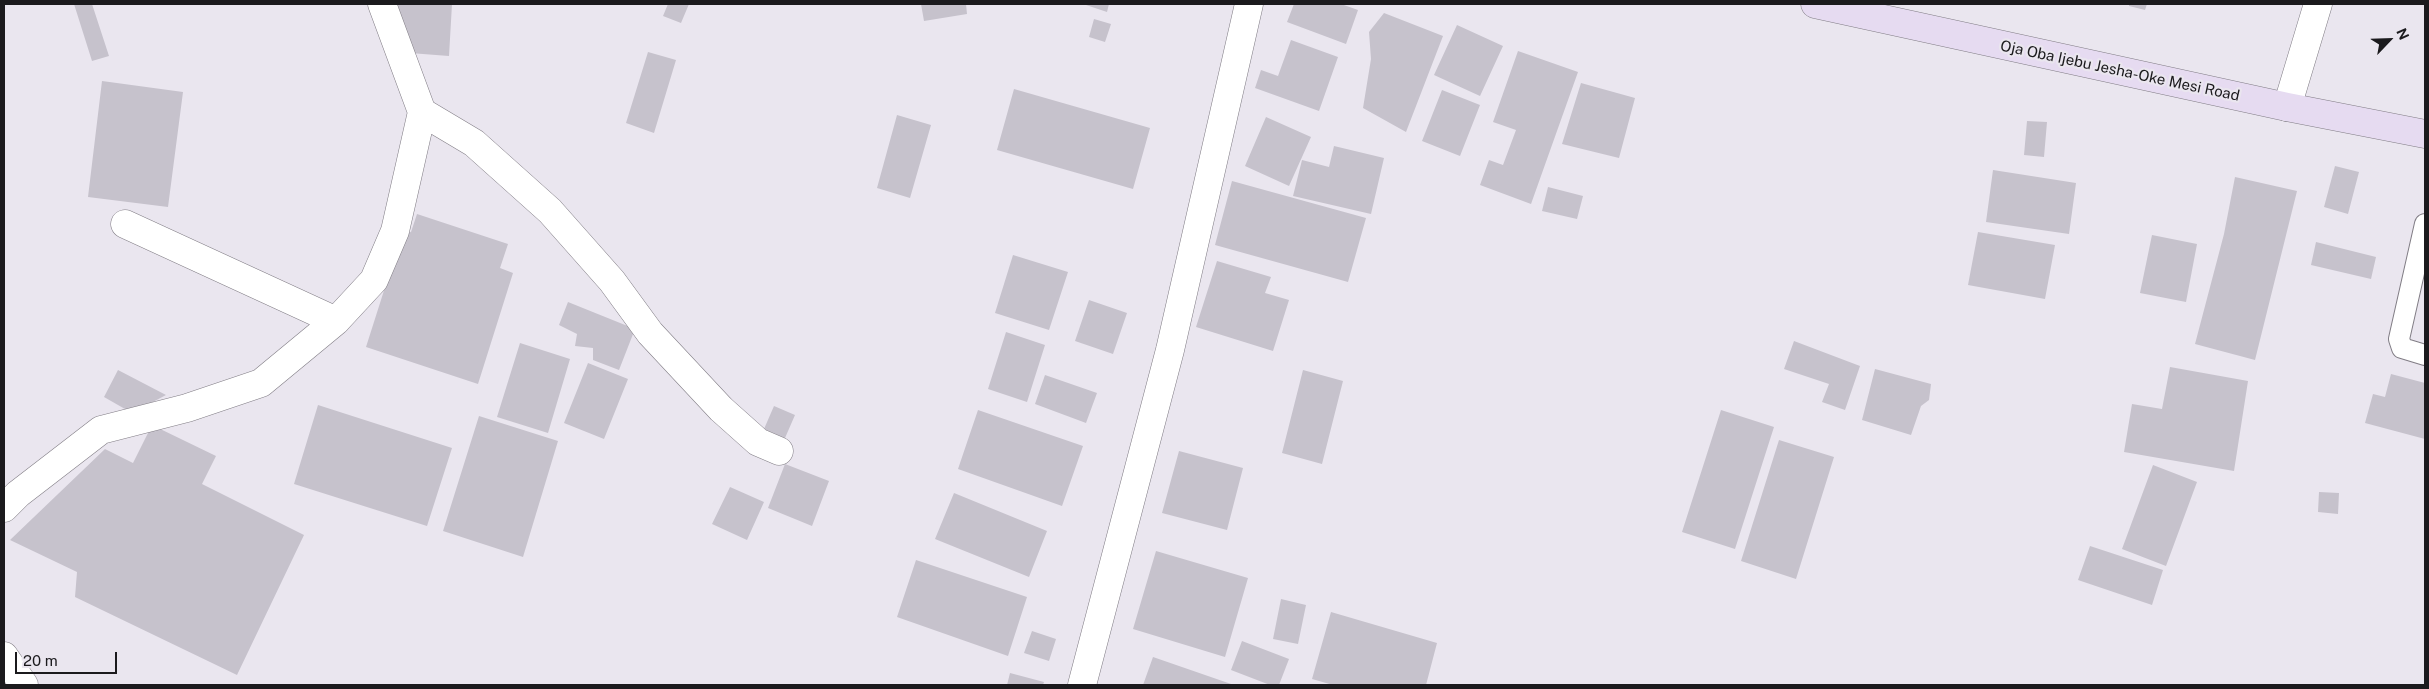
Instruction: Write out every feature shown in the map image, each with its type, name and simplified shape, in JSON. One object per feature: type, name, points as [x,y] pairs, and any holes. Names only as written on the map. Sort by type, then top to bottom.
[{"type":"main road","name":"Oja Oba Ijebu Jesha-Oke Mesi Road","points":[[1815,4],[2287,108],[2425,134]]},
{"type":"street","points":[[4,508],[18,494],[100,430],[187,408],[261,384],[336,321],[374,280],[395,231],[422,112],[382,4]]},
{"type":"street","points":[[1082,685],[1170,350],[1250,4]]},
{"type":"street","points":[[2287,108],[2318,4]]},
{"type":"street","points":[[422,112],[474,143],[550,210],[612,281],[650,333],[721,409],[758,442],[779,451]]},
{"type":"street","points":[[125,224],[336,321]]},
{"type":"street","points":[[4,656],[24,685]]},
{"type":"lane","points":[[2425,224],[2399,339],[2402,348],[2425,355]]},
{"type":"building","points":[[74,4],[92,4],[109,56],[92,61]]},
{"type":"building","points":[[395,4],[452,4],[449,56],[410,53]]},
{"type":"building","points":[[668,4],[689,4],[681,23],[663,16]]},
{"type":"building","points":[[921,4],[966,4],[967,14],[924,21]]},
{"type":"building","points":[[1083,4],[1109,4],[1107,12]]},
{"type":"building","points":[[1294,4],[1341,4],[1358,10],[1346,44],[1287,22]]},
{"type":"building","points":[[2129,4],[2147,4],[2145,10],[2129,6]]},
{"type":"building","points":[[1384,13],[1443,36],[1406,132],[1363,108],[1371,59],[1369,32]]},
{"type":"building","points":[[1094,19],[1111,24],[1105,42],[1089,37]]},
{"type":"building","points":[[1457,25],[1503,46],[1480,96],[1434,75]]},
{"type":"building","points":[[1291,40],[1338,57],[1319,111],[1255,88],[1261,70],[1278,76]]},
{"type":"building","points":[[1518,51],[1578,72],[1531,204],[1480,185],[1489,160],[1503,165],[1516,130],[1493,122]]},
{"type":"building","points":[[648,52],[676,60],[654,133],[626,123]]},
{"type":"building","points":[[102,81],[183,92],[168,207],[88,197]]},
{"type":"building","points":[[1581,83],[1635,98],[1619,158],[1562,144]]},
{"type":"building","points":[[1014,89],[1150,128],[1133,189],[997,150]]},
{"type":"building","points":[[1442,90],[1480,105],[1460,156],[1422,141]]},
{"type":"building","points":[[897,115],[931,125],[910,198],[877,188]]},
{"type":"building","points":[[1266,117],[1311,137],[1289,186],[1245,166]]},
{"type":"building","points":[[2027,121],[2047,122],[2044,157],[2024,155]]},
{"type":"building","points":[[1334,146],[1384,158],[1371,214],[1293,196],[1302,160],[1329,167]]},
{"type":"building","points":[[2335,166],[2359,172],[2348,214],[2324,207]]},
{"type":"building","points":[[1993,170],[2076,183],[2069,234],[1986,222]]},
{"type":"building","points":[[2235,177],[2297,191],[2255,360],[2195,344],[2224,234]]},
{"type":"building","points":[[1232,181],[1366,218],[1348,282],[1215,245]]},
{"type":"building","points":[[1548,187],[1583,196],[1577,219],[1542,211]]},
{"type":"building","points":[[417,214],[508,244],[500,268],[513,273],[478,384],[366,347],[402,234],[411,232]]},
{"type":"building","points":[[1978,232],[2055,245],[2045,299],[1968,285]]},
{"type":"building","points":[[2152,235],[2197,244],[2186,302],[2140,293]]},
{"type":"building","points":[[2316,242],[2376,257],[2371,279],[2311,265]]},
{"type":"building","points":[[1013,255],[1068,272],[1049,330],[995,313]]},
{"type":"building","points":[[1217,261],[1271,277],[1265,293],[1289,300],[1273,351],[1196,327]]},
{"type":"building","points":[[1089,300],[1127,313],[1113,354],[1075,341]]},
{"type":"building","points":[[568,302],[635,329],[619,370],[593,360],[593,348],[575,346],[577,334],[559,325]]},
{"type":"building","points":[[1006,332],[1045,345],[1027,402],[988,389]]},
{"type":"building","points":[[1794,341],[1860,366],[1845,410],[1822,402],[1829,384],[1784,369]]},
{"type":"building","points":[[520,343],[570,359],[548,433],[497,417]]},
{"type":"building","points":[[588,363],[628,379],[604,439],[564,423]]},
{"type":"building","points":[[2170,367],[2248,381],[2234,471],[2124,452],[2132,404],[2162,409]]},
{"type":"building","points":[[1875,369],[1931,384],[1929,400],[1921,406],[1911,435],[1862,420]]},
{"type":"building","points":[[118,370],[166,395],[132,413],[104,397]]},
{"type":"building","points":[[1303,370],[1343,381],[1322,464],[1282,453]]},
{"type":"building","points":[[2391,374],[2425,383],[2425,439],[2365,423],[2373,394],[2385,397]]},
{"type":"building","points":[[1045,375],[1097,393],[1086,423],[1035,404]]},
{"type":"building","points":[[318,405],[452,448],[427,526],[294,484]]},
{"type":"building","points":[[774,406],[795,415],[785,438],[764,429]]},
{"type":"building","points":[[978,410],[1083,446],[1062,506],[958,469]]},
{"type":"building","points":[[1721,410],[1774,427],[1735,549],[1682,532]]},
{"type":"building","points":[[479,416],[558,441],[523,557],[443,531]]},
{"type":"building","points":[[152,425],[216,456],[202,484],[304,535],[237,675],[75,597],[77,572],[10,540],[105,449],[133,463]]},
{"type":"building","points":[[1779,440],[1834,457],[1796,579],[1741,561]]},
{"type":"building","points":[[1179,451],[1243,468],[1227,530],[1162,513]]},
{"type":"building","points":[[785,464],[829,481],[812,526],[768,508]]},
{"type":"building","points":[[2153,465],[2197,482],[2166,566],[2122,549]]},
{"type":"building","points":[[730,487],[764,502],[747,540],[712,524]]},
{"type":"building","points":[[2319,492],[2339,493],[2338,514],[2318,512]]},
{"type":"building","points":[[954,493],[1047,531],[1029,577],[935,539]]},
{"type":"building","points":[[2090,546],[2163,570],[2152,605],[2078,580]]},
{"type":"building","points":[[1156,551],[1248,578],[1225,657],[1133,629]]},
{"type":"building","points":[[916,560],[1027,597],[1008,656],[897,617]]},
{"type":"building","points":[[1281,599],[1306,605],[1298,644],[1273,639]]},
{"type":"building","points":[[1331,612],[1437,643],[1426,685],[1333,685],[1312,679]]},
{"type":"building","points":[[1032,631],[1056,639],[1049,661],[1024,653]]},
{"type":"building","points":[[1242,641],[1289,659],[1279,685],[1270,685],[1231,670]]},
{"type":"building","points":[[1153,657],[1234,685],[1143,685]]},
{"type":"building","points":[[1010,673],[1044,682],[1043,685],[1007,685]]}]
